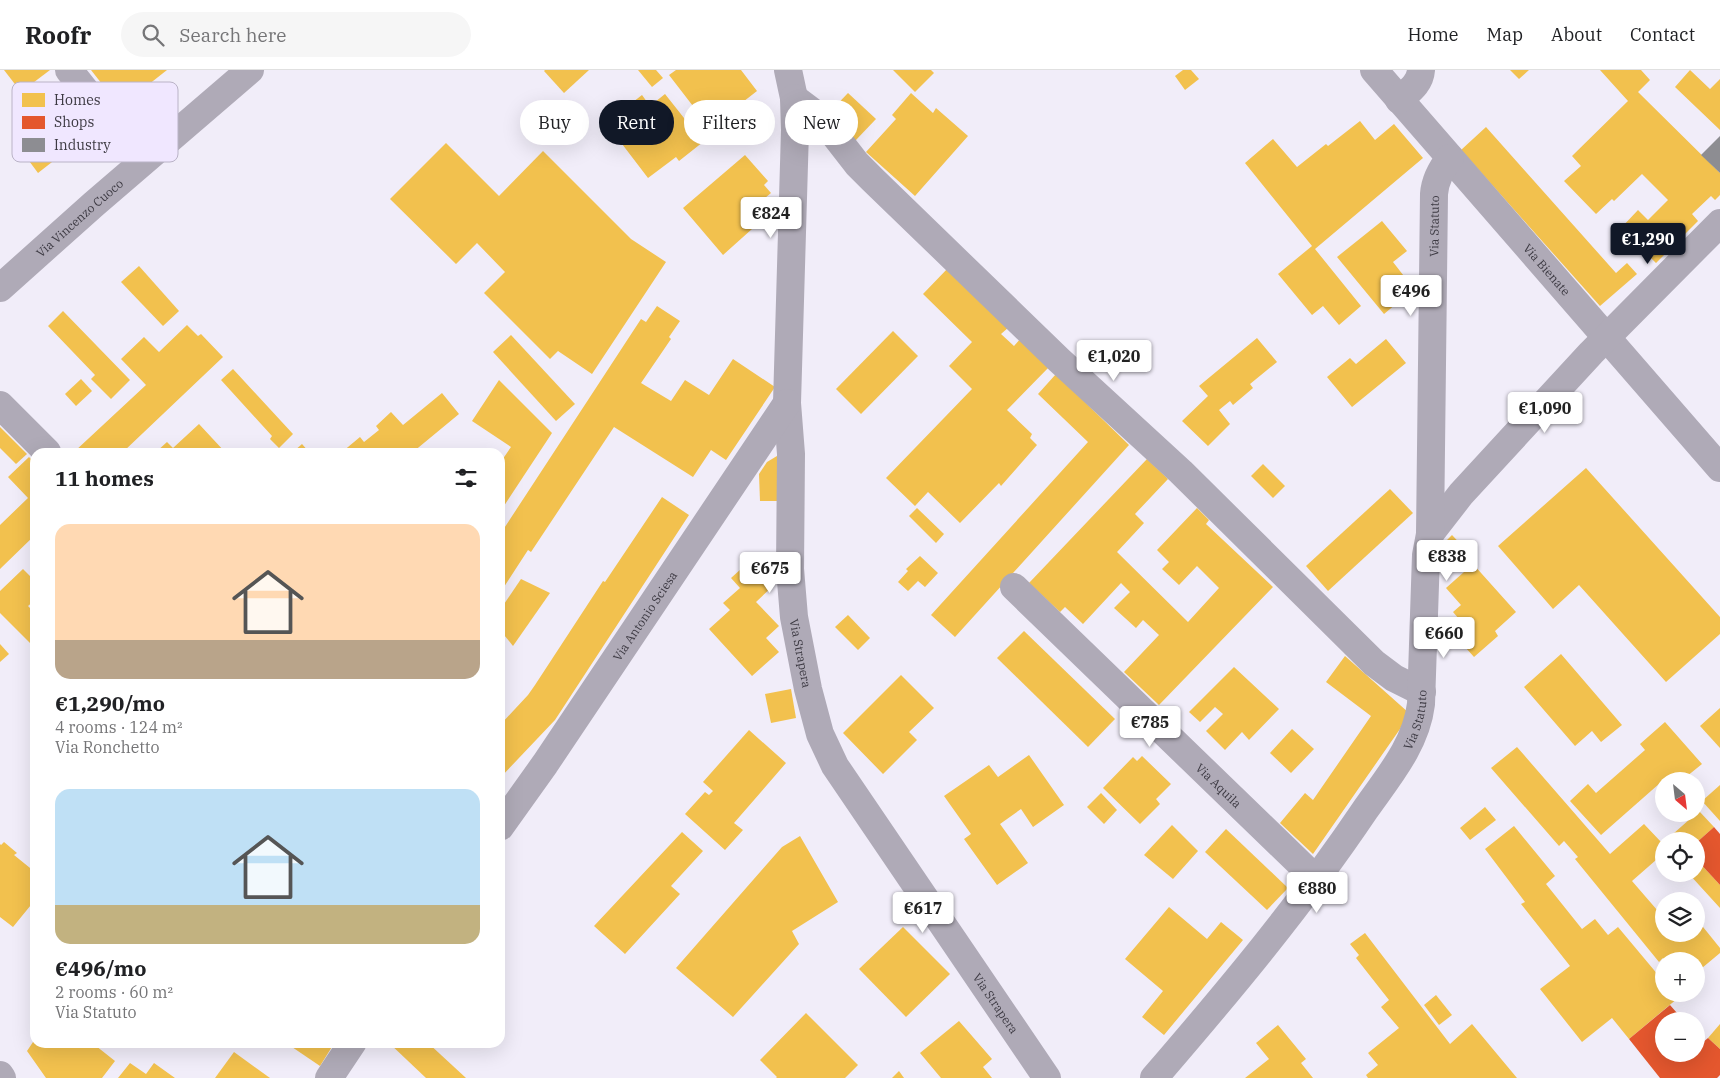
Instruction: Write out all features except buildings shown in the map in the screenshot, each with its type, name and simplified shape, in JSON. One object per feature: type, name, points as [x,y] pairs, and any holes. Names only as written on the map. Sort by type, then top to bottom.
[{"type":"street","points":[[69,70],[79,82]]},
{"type":"street","name":"Via Vincenzo Cuoco","points":[[178,131],[250,70]]},
{"type":"street","name":"Via Strapera","points":[[788,70],[794,98],[794,184],[786,403],[791,454],[790,569],[794,617],[808,689],[825,747],[834,766],[1047,1078]]},
{"type":"street","name":"Via Bienate","points":[[1374,70],[1720,468]]},
{"type":"street","points":[[1399,100],[1417,83],[1421,70]]},
{"type":"street","points":[[794,98],[822,121],[857,164],[873,180],[1059,360],[1188,479],[1374,663],[1394,678],[1422,692]]},
{"type":"street","name":"Via Statuto","points":[[1154,1078],[1238,981],[1317,880],[1408,745],[1420,716],[1426,555],[1430,534],[1442,499],[1434,194],[1437,179],[1450,158]]},
{"type":"street","name":"Via Vincenzo Cuoco","points":[[0,288],[142,162]]},
{"type":"street","points":[[1442,499],[1720,223]]},
{"type":"street","name":"Via Antonio Sciesa","points":[[505,820],[554,750],[786,403]]},
{"type":"street","points":[[0,405],[43,448]]},
{"type":"street","name":"Via Aquila","points":[[1014,587],[1317,880]]},
{"type":"street","points":[[329,1078],[349,1048]]}]
